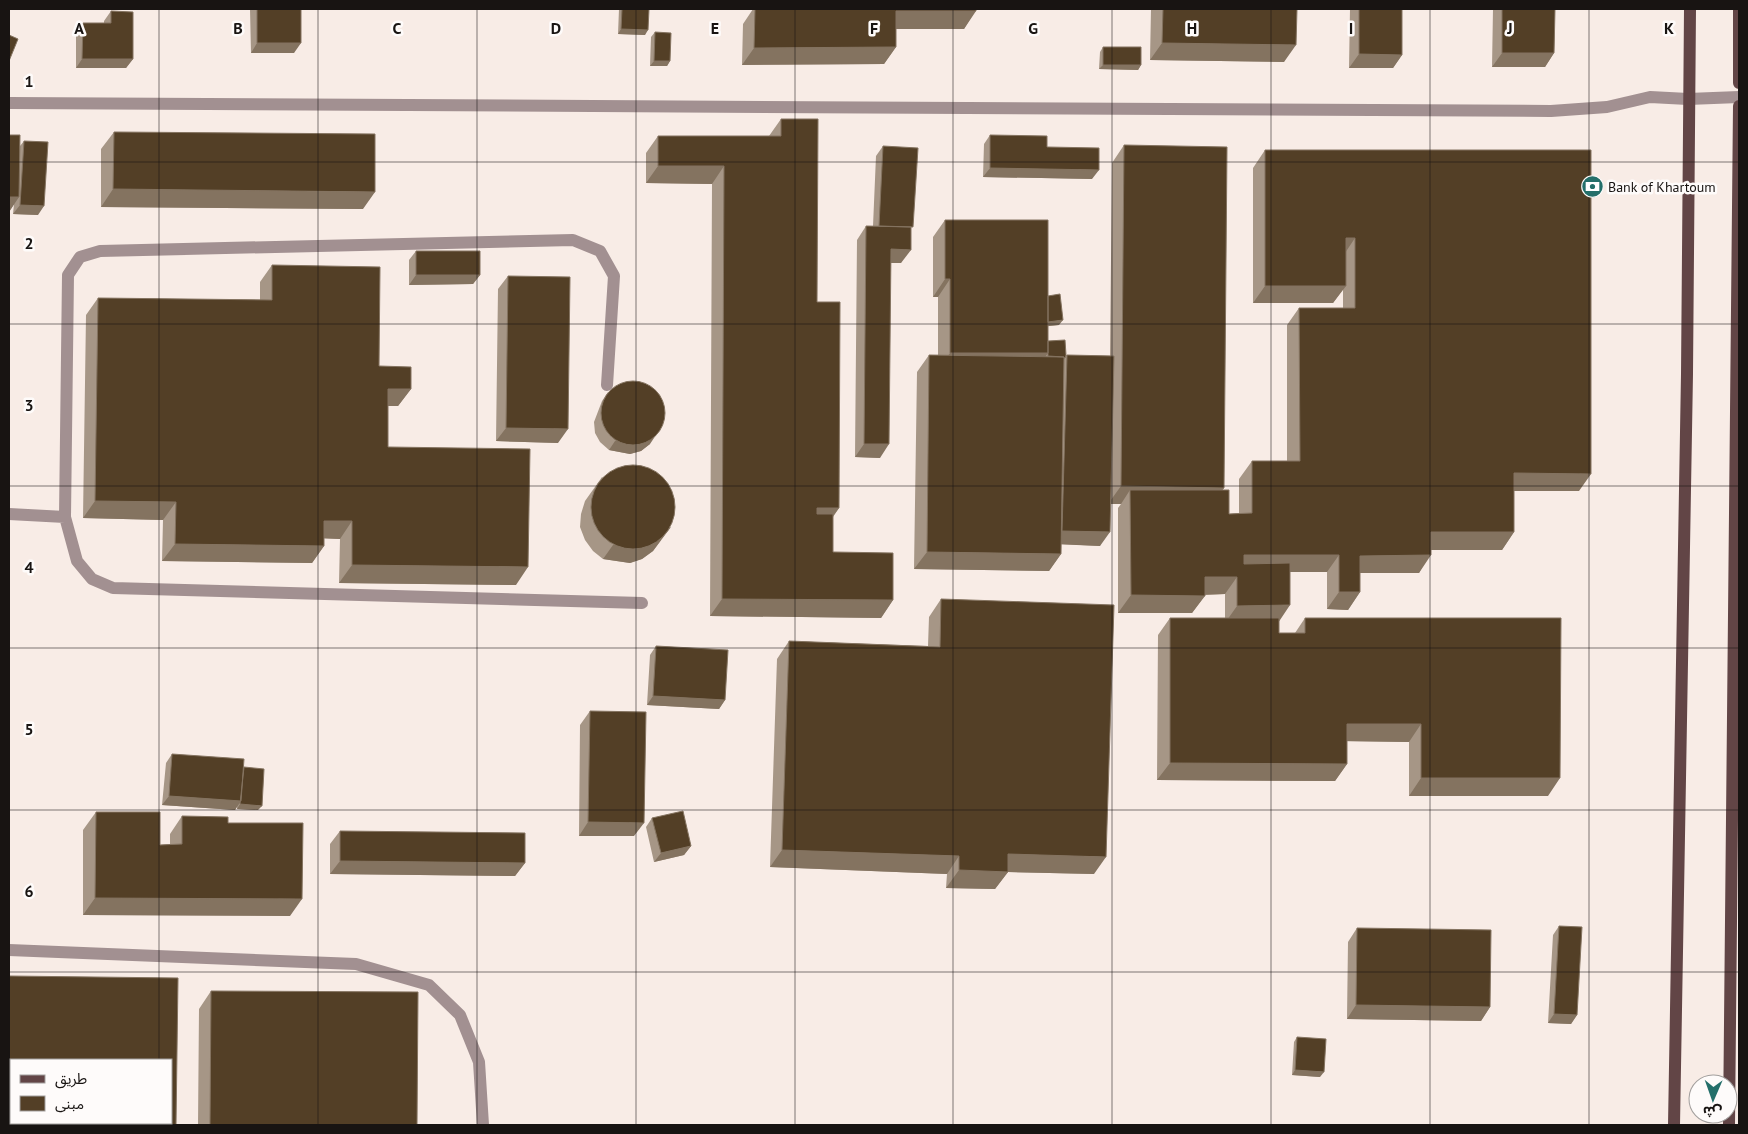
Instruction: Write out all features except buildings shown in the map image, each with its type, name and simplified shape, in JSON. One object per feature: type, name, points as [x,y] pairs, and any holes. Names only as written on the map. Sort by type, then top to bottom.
[{"type":"main road","points":[[1674,1125],[1687,384],[1690,9]]},
{"type":"main road","points":[[1739,9],[1739,83]]},
{"type":"main road","points":[[1729,1125],[1739,106]]},
{"type":"lane","points":[[9,103],[1551,111],[1607,107],[1650,96],[1688,99],[1739,97]]},
{"type":"lane","points":[[607,385],[614,276],[600,251],[573,240],[100,251],[80,257],[68,275],[65,517],[77,561],[92,578],[113,588],[642,603]]},
{"type":"lane","points":[[9,514],[65,517]]},
{"type":"lane","points":[[9,950],[356,964],[428,985],[460,1015],[476,1054],[479,1062],[482,1125]]},
{"type":"place","name":"Bank of Khartoum","points":[[1592,187]]}]
